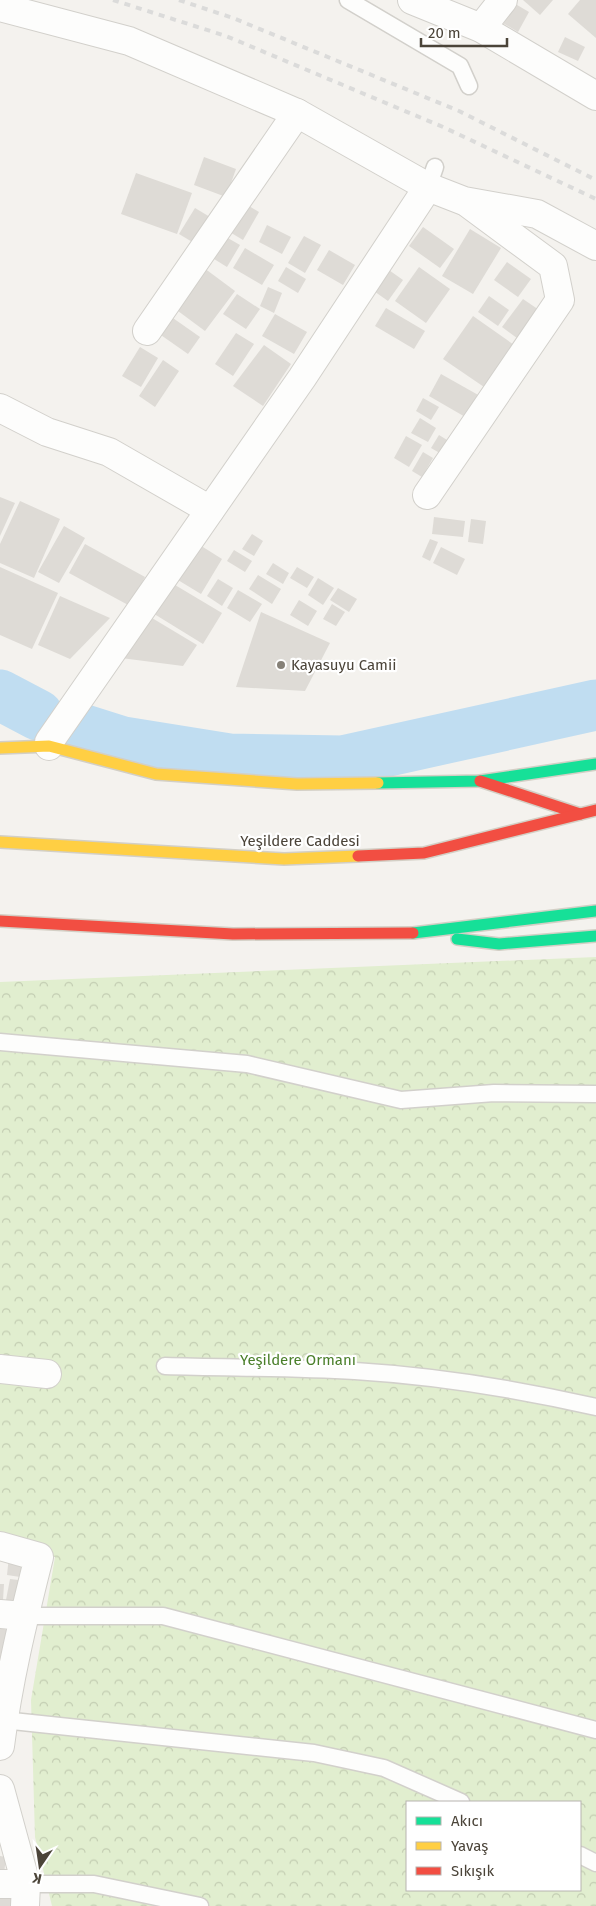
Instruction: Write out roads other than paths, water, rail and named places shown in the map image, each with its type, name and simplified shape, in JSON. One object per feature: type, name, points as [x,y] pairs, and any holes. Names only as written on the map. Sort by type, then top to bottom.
[{"type":"main road","points":[[0,748],[49,746],[156,774],[297,784],[480,781],[596,764]]},
{"type":"main road","points":[[480,781],[580,814]]},
{"type":"main road","name":"Yeşildere Caddesi","points":[[0,842],[284,859],[424,853],[596,810]]},
{"type":"main road","points":[[418,933],[540,906]]},
{"type":"main road","points":[[0,921],[233,934],[418,933],[596,911]]},
{"type":"main road","points":[[418,933],[500,944],[596,936]]},
{"type":"street","points":[[412,0],[481,28],[596,96]]},
{"type":"street","points":[[481,28],[503,0]]},
{"type":"street","points":[[0,7],[129,40],[297,113],[431,177],[553,266],[560,300],[427,495]]},
{"type":"street","points":[[147,331],[297,113]]},
{"type":"street","points":[[49,746],[49,742],[272,418],[302,378],[431,177]]},
{"type":"street","points":[[464,200],[537,214],[596,246]]},
{"type":"street","points":[[0,408],[47,432],[109,452],[210,510]]},
{"type":"street","points":[[0,1369],[47,1374]]},
{"type":"street","points":[[0,1546],[39,1558],[12,1615],[1,1729]]},
{"type":"street","points":[[0,1789],[17,1891]]},
{"type":"lane","points":[[348,0],[460,66],[469,86]]},
{"type":"lane","points":[[0,1042],[247,1064],[401,1100],[494,1093],[596,1094]]},
{"type":"lane","points":[[165,1366],[355,1371],[462,1382],[548,1396],[596,1407]]},
{"type":"lane","points":[[12,1615],[163,1616],[596,1730]]},
{"type":"lane","points":[[1,1729],[99,1729],[314,1753],[384,1768],[459,1801]]},
{"type":"lane","points":[[581,1856],[596,1863]]},
{"type":"lane","points":[[17,1891],[94,1884],[200,1906]]},
{"type":"waterway","points":[[0,695],[38,715]]},
{"type":"waterway","points":[[85,730],[123,742],[229,759],[343,761],[596,705]]},
{"type":"railway","points":[[113,0],[226,36],[443,127],[596,199]]},
{"type":"railway","points":[[179,0],[233,18],[459,111],[596,180]]},
{"type":"place","name":"Kayasuyu Camii","points":[[281,665]]},
{"type":"park label","name":"Yeşildere Ormanı","points":[[298,1360]]}]
